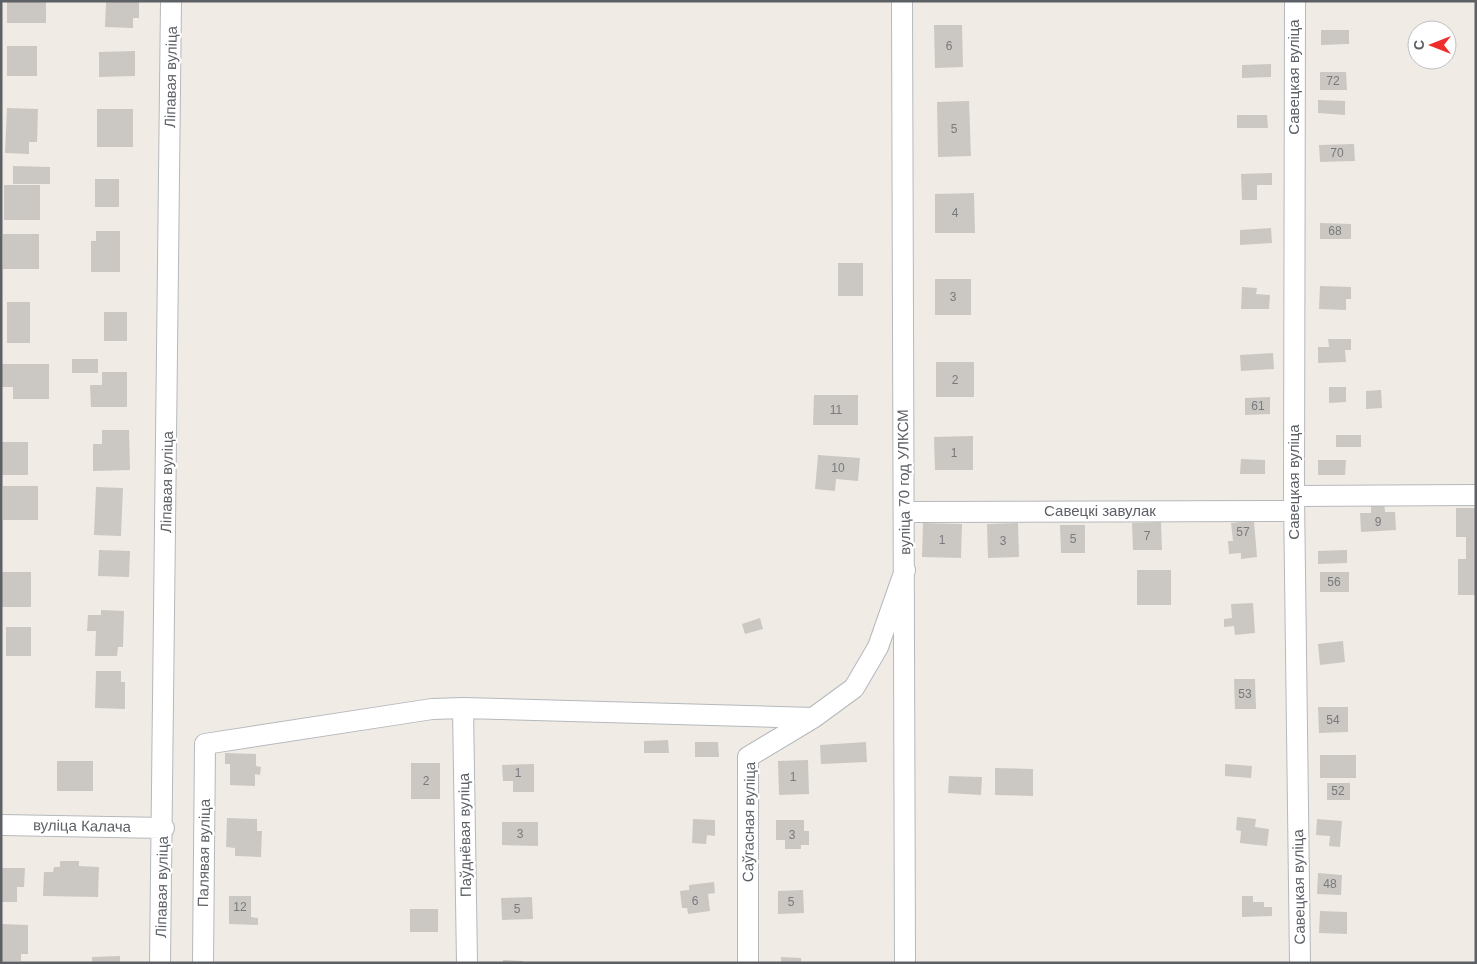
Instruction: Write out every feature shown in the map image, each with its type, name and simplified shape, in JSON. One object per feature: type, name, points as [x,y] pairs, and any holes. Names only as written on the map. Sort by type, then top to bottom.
[{"type":"street","name":"Ліпавая вуліца","points":[[160,963],[164,828],[171,1]]},
{"type":"street","name":"вуліца 70 год УЛКСМ","points":[[902,1],[905,963]]},
{"type":"street","name":"Савецкая вуліца","points":[[1295,1],[1294,503],[1300,963]]},
{"type":"street","name":"Савецкі завулак","points":[[905,512],[1294,503],[1476,495]]},
{"type":"street","points":[[464,708],[813,718],[854,688],[878,647],[905,570]]},
{"type":"street","name":"Палявая вуліца","points":[[203,963],[205,744],[432,709],[464,708]]},
{"type":"street","name":"Паўднёвая вуліца","points":[[464,708],[467,963]]},
{"type":"street","name":"Саўгасная вуліца","points":[[748,963],[748,757],[813,718]]},
{"type":"street","name":"вуліца Калача","points":[[1,825],[164,828]]},
{"type":"building","points":[[7,1],[46,1],[46,23],[7,23]]},
{"type":"building","points":[[106,1],[139,1],[139,18],[133,18],[133,28],[105,27]]},
{"type":"building","points":[[934,25],[962,25],[963,67],[935,68]]},
{"type":"building","points":[[1321,30],[1349,30],[1349,44],[1321,45]]},
{"type":"building","points":[[7,46],[37,46],[37,76],[7,76]]},
{"type":"building","points":[[135,51],[135,76],[99,77],[99,52]]},
{"type":"building","points":[[1271,64],[1271,77],[1242,78],[1242,65]]},
{"type":"building","points":[[1320,72],[1346,72],[1347,90],[1320,90]]},
{"type":"building","points":[[1318,100],[1345,101],[1345,115],[1318,113]]},
{"type":"building","points":[[969,101],[971,156],[938,157],[937,102]]},
{"type":"building","points":[[7,108],[38,109],[37,142],[29,142],[29,154],[5,153]]},
{"type":"building","points":[[97,109],[133,109],[133,147],[97,147]]},
{"type":"building","points":[[1237,115],[1267,115],[1268,128],[1237,128]]},
{"type":"building","points":[[1354,144],[1355,161],[1320,162],[1319,145]]},
{"type":"building","points":[[13,166],[50,167],[50,184],[13,184]]},
{"type":"building","points":[[1272,173],[1272,185],[1257,185],[1257,200],[1242,200],[1241,174]]},
{"type":"building","points":[[95,179],[119,179],[119,207],[95,207]]},
{"type":"building","points":[[4,185],[40,185],[40,220],[4,220]]},
{"type":"building","points":[[974,193],[975,233],[935,233],[935,194]]},
{"type":"building","points":[[1320,223],[1351,224],[1351,239],[1320,239]]},
{"type":"building","points":[[1271,228],[1272,243],[1240,245],[1240,230]]},
{"type":"building","points":[[96,231],[120,231],[120,272],[91,272],[91,241],[96,241]]},
{"type":"building","points":[[3,234],[39,234],[39,269],[3,269]]},
{"type":"building","points":[[838,263],[863,263],[863,296],[838,296]]},
{"type":"building","points":[[935,279],[971,279],[971,315],[935,315]]},
{"type":"building","points":[[1320,286],[1351,287],[1351,299],[1346,299],[1346,310],[1319,309]]},
{"type":"building","points":[[1242,287],[1257,288],[1256,294],[1270,295],[1269,309],[1241,309]]},
{"type":"building","points":[[7,302],[30,302],[30,343],[7,343]]},
{"type":"building","points":[[104,312],[127,312],[127,341],[104,341]]},
{"type":"building","points":[[1328,339],[1351,339],[1351,350],[1345,350],[1346,362],[1318,363],[1318,347],[1329,347]]},
{"type":"building","points":[[1273,353],[1274,369],[1241,371],[1240,355]]},
{"type":"building","points":[[72,359],[98,359],[98,373],[72,373]]},
{"type":"building","points":[[936,362],[974,362],[974,397],[936,397]]},
{"type":"building","points":[[2,364],[49,364],[49,399],[13,399],[13,387],[2,387]]},
{"type":"building","points":[[102,372],[127,372],[127,407],[91,407],[90,385],[102,385]]},
{"type":"building","points":[[1329,387],[1346,387],[1346,402],[1329,403]]},
{"type":"building","points":[[1381,390],[1382,408],[1366,409],[1366,391]]},
{"type":"building","points":[[814,395],[858,395],[858,425],[813,425]]},
{"type":"building","points":[[1270,397],[1270,414],[1245,415],[1245,398]]},
{"type":"building","points":[[102,430],[129,430],[130,470],[93,471],[93,444],[102,444]]},
{"type":"building","points":[[1336,435],[1361,435],[1361,447],[1336,447]]},
{"type":"building","points":[[973,436],[973,470],[935,470],[934,437]]},
{"type":"building","points":[[1,442],[28,442],[28,475],[1,475]]},
{"type":"building","points":[[818,455],[860,458],[858,481],[836,479],[835,491],[815,489]]},
{"type":"building","points":[[1241,459],[1265,460],[1265,474],[1240,474]]},
{"type":"building","points":[[1318,460],[1346,460],[1345,475],[1318,475]]},
{"type":"building","points":[[3,486],[38,486],[38,520],[3,520]]},
{"type":"building","points":[[96,487],[123,488],[121,536],[94,535]]},
{"type":"building","points":[[1384,501],[1385,512],[1395,512],[1396,530],[1361,532],[1360,513],[1371,513],[1371,502]]},
{"type":"building","points":[[1456,508],[1476,508],[1476,595],[1458,595],[1458,559],[1466,559],[1466,537],[1456,537]]},
{"type":"building","points":[[1254,521],[1257,557],[1241,559],[1241,553],[1229,554],[1228,541],[1233,541],[1231,523]]},
{"type":"building","points":[[1161,522],[1162,550],[1133,550],[1132,523]]},
{"type":"building","points":[[923,523],[962,524],[961,558],[922,557]]},
{"type":"building","points":[[1018,523],[1019,557],[988,558],[987,524]]},
{"type":"building","points":[[1060,525],[1085,525],[1085,553],[1061,553]]},
{"type":"building","points":[[99,550],[130,551],[129,577],[98,576]]},
{"type":"building","points":[[1347,550],[1347,563],[1318,564],[1318,551]]},
{"type":"building","points":[[1137,570],[1171,570],[1171,605],[1137,605]]},
{"type":"building","points":[[1,572],[31,572],[31,607],[1,607]]},
{"type":"building","points":[[1320,572],[1349,572],[1349,592],[1320,592]]},
{"type":"building","points":[[1253,603],[1255,633],[1235,635],[1234,626],[1224,627],[1224,619],[1232,618],[1231,604]]},
{"type":"building","points":[[101,610],[124,611],[123,647],[118,647],[117,656],[95,656],[96,631],[87,631],[88,615],[101,615]]},
{"type":"building","points":[[760,618],[763,629],[745,634],[742,624]]},
{"type":"building","points":[[6,627],[31,627],[31,656],[6,656]]},
{"type":"building","points":[[1343,641],[1345,662],[1320,665],[1318,644]]},
{"type":"building","points":[[96,671],[121,671],[121,682],[125,682],[125,709],[95,708]]},
{"type":"building","points":[[1234,679],[1255,679],[1256,709],[1235,709]]},
{"type":"building","points":[[1318,707],[1348,707],[1348,732],[1319,733]]},
{"type":"building","points":[[668,740],[669,753],[644,753],[644,741]]},
{"type":"building","points":[[695,742],[718,742],[719,757],[695,757]]},
{"type":"building","points":[[866,742],[867,762],[821,764],[820,745]]},
{"type":"building","points":[[225,753],[256,754],[256,766],[261,767],[260,775],[255,774],[255,786],[230,785],[230,764],[225,764]]},
{"type":"building","points":[[1320,755],[1356,755],[1356,778],[1320,778]]},
{"type":"building","points":[[808,760],[809,794],[779,795],[778,761]]},
{"type":"building","points":[[57,761],[93,761],[93,791],[57,791]]},
{"type":"building","points":[[411,763],[440,763],[440,799],[411,799]]},
{"type":"building","points":[[534,764],[534,792],[513,792],[513,781],[503,781],[502,765]]},
{"type":"building","points":[[1225,764],[1252,766],[1251,778],[1225,776]]},
{"type":"building","points":[[995,768],[1033,769],[1033,796],[995,795]]},
{"type":"building","points":[[949,776],[982,777],[981,795],[948,793]]},
{"type":"building","points":[[1327,783],[1350,783],[1350,800],[1327,800]]},
{"type":"building","points":[[1237,817],[1256,819],[1255,827],[1269,829],[1267,846],[1240,843],[1241,831],[1236,830]]},
{"type":"building","points":[[227,818],[257,819],[257,831],[262,831],[261,857],[235,856],[235,848],[226,847]]},
{"type":"building","points":[[693,819],[715,820],[715,836],[707,835],[706,844],[692,843]]},
{"type":"building","points":[[1317,819],[1342,821],[1340,847],[1329,846],[1330,836],[1316,835]]},
{"type":"building","points":[[776,820],[804,820],[804,831],[809,831],[809,845],[801,845],[801,849],[785,849],[785,840],[776,840]]},
{"type":"building","points":[[502,822],[538,822],[538,846],[502,845]]},
{"type":"building","points":[[60,861],[79,861],[79,866],[99,867],[98,897],[43,896],[44,872],[53,872],[54,867],[60,867]]},
{"type":"building","points":[[1,868],[25,868],[24,887],[17,887],[17,902],[1,902]]},
{"type":"building","points":[[1318,873],[1342,875],[1341,895],[1317,894]]},
{"type":"building","points":[[714,882],[715,893],[708,894],[710,911],[688,914],[687,908],[682,908],[680,891],[689,890],[689,885]]},
{"type":"building","points":[[803,890],[804,913],[778,914],[778,891]]},
{"type":"building","points":[[229,896],[251,896],[251,917],[258,918],[258,925],[229,924]]},
{"type":"building","points":[[1242,896],[1253,896],[1253,902],[1264,902],[1264,907],[1272,907],[1272,916],[1242,917]]},
{"type":"building","points":[[532,897],[533,919],[502,920],[501,898]]},
{"type":"building","points":[[410,909],[438,909],[438,932],[410,932]]},
{"type":"building","points":[[1320,911],[1347,912],[1347,934],[1319,933]]},
{"type":"building","points":[[1,924],[28,925],[28,954],[21,954],[21,961],[1,961]]},
{"type":"building","points":[[120,956],[120,963],[92,963],[92,957]]},
{"type":"building","points":[[781,957],[801,958],[801,963],[781,963]]},
{"type":"building","points":[[503,960],[523,961],[523,963],[503,963]]}]
